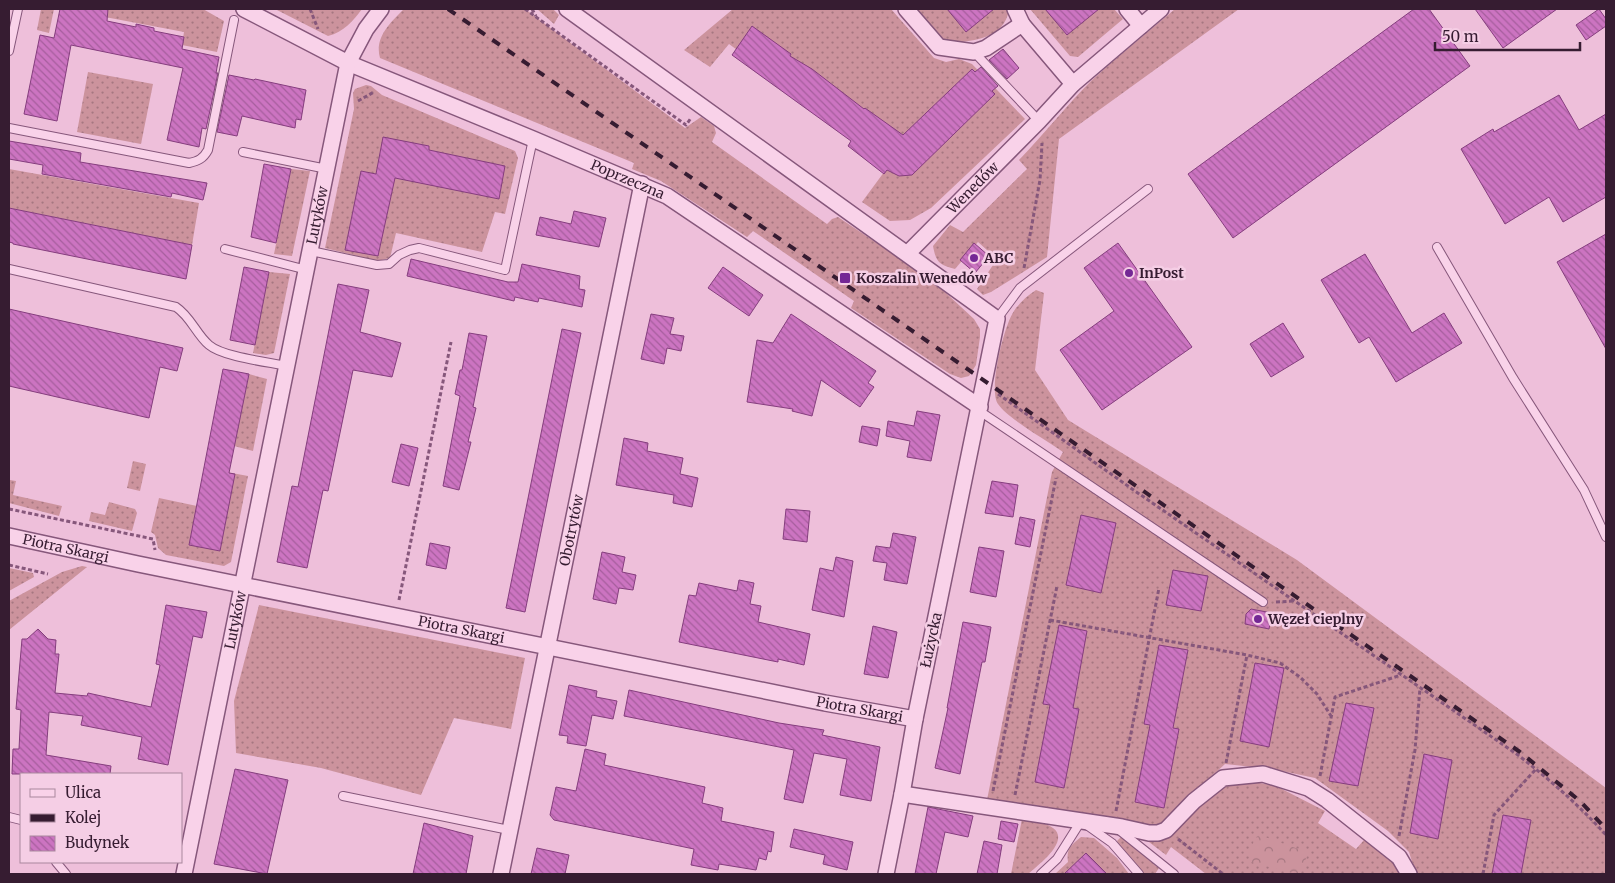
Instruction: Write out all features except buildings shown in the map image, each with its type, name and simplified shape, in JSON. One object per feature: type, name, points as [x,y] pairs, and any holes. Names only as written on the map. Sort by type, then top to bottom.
[{"type":"street","name":"Poprzeczna","points":[[244,9],[348,63],[642,184],[666,196],[979,408]]},
{"type":"street","points":[[348,63],[366,29],[381,9]]},
{"type":"street","points":[[567,9],[997,319]]},
{"type":"street","points":[[906,9],[939,47],[974,52],[986,48],[1022,24]]},
{"type":"street","points":[[1015,9],[1022,24],[1073,84]]},
{"type":"street","points":[[1127,9],[1141,26]]},
{"type":"street","name":"Wenedów","points":[[908,253],[1039,121],[1073,84],[1161,9]]},
{"type":"street","name":"Lutyków","points":[[184,874],[348,63]]},
{"type":"street","name":"Obotrytów","points":[[501,874],[642,184]]},
{"type":"street","name":"Łużycka","points":[[886,874],[915,719],[997,319]]},
{"type":"street","name":"Piotra Skargi","points":[[9,536],[825,703],[915,719]]},
{"type":"street","points":[[902,794],[1158,833],[1166,830],[1194,801],[1223,778],[1262,774],[1308,788],[1396,854],[1409,874]]},
{"type":"lane","points":[[9,51],[18,9]]},
{"type":"lane","points":[[9,128],[188,163],[197,161],[204,157],[208,150],[234,20]]},
{"type":"lane","points":[[974,52],[1039,121]]},
{"type":"lane","points":[[311,251],[377,265],[389,264],[399,255],[419,248],[505,270],[533,139]]},
{"type":"lane","points":[[243,152],[327,169]]},
{"type":"lane","points":[[997,319],[1020,288],[1148,189]]},
{"type":"lane","points":[[1437,247],[1513,378],[1584,490],[1606,537]]},
{"type":"lane","points":[[226,249],[307,270]]},
{"type":"lane","points":[[9,269],[176,307],[185,313],[210,347],[226,353],[288,366]]},
{"type":"lane","points":[[979,408],[1064,468],[1263,602]]},
{"type":"lane","points":[[343,796],[509,830]]},
{"type":"lane","points":[[1041,874],[1057,859],[1081,821],[1112,843],[1139,874]]},
{"type":"lane","points":[[1113,826],[1174,874]]},
{"type":"lane","points":[[57,863],[66,874]]},
{"type":"path","points":[[310,9],[319,31]]},
{"type":"path","points":[[525,9],[686,125],[704,107]]},
{"type":"path","points":[[532,9],[536,16]]},
{"type":"path","points":[[1020,288],[1040,180],[1043,130],[1039,121]]},
{"type":"path","points":[[396,616],[451,342]]},
{"type":"path","points":[[983,384],[1536,769],[1578,805],[1606,835]]},
{"type":"path","points":[[990,807],[1055,480],[1064,468]]},
{"type":"path","points":[[9,508],[153,539],[154,546],[160,555]]},
{"type":"path","points":[[9,565],[48,574]]},
{"type":"path","points":[[1012,811],[1057,586]]},
{"type":"path","points":[[1113,826],[1159,588]]},
{"type":"path","points":[[1263,602],[1294,601]]},
{"type":"path","points":[[1050,620],[1247,655],[1280,663],[1300,677],[1318,694],[1331,716]]},
{"type":"path","points":[[1223,778],[1247,655]]},
{"type":"path","points":[[1316,794],[1335,697],[1401,675]]},
{"type":"path","points":[[1396,854],[1415,750],[1420,688]]},
{"type":"path","points":[[1483,874],[1494,815],[1536,769]]},
{"type":"path","points":[[1166,830],[1223,874]]},
{"type":"green space","points":[[41,9],[54,9],[49,33],[37,30]]},
{"type":"green space","points":[[107,9],[203,9],[224,21],[217,52],[182,45],[184,32],[105,17]]},
{"type":"green space","points":[[275,9],[362,9],[352,22],[343,29],[328,36]]},
{"type":"green space","points":[[404,9],[525,9],[685,128],[701,117],[714,126],[716,133],[712,142],[827,224],[832,219],[838,217],[932,280],[974,319],[980,329],[976,365],[969,376],[961,378],[950,374],[851,308],[854,301],[753,231],[747,237],[661,181],[632,169],[634,163],[380,58],[379,43],[389,25]]},
{"type":"green space","points":[[537,9],[553,9],[559,15],[554,24]]},
{"type":"green space","points":[[733,9],[891,9],[934,58],[946,62],[959,59],[972,64],[1025,119],[931,208],[910,220],[890,221],[862,202],[890,164],[729,44],[710,67],[684,50]]},
{"type":"green space","points":[[916,9],[1009,10],[1006,20],[994,32],[978,39],[950,44],[938,34]]},
{"type":"green space","points":[[1030,9],[1114,9],[1123,19],[1078,57],[1070,56]]},
{"type":"green space","points":[[1175,9],[1239,9],[1059,139],[1047,257],[991,292],[983,295],[977,289],[997,259],[978,242],[955,269],[939,262],[935,256],[933,246],[950,225],[963,232],[1027,169],[1019,160],[1091,81]]},
{"type":"green space","points":[[88,72],[153,84],[141,144],[77,132]]},
{"type":"green space","points":[[366,85],[371,86],[382,95],[515,151],[518,158],[505,214],[495,212],[482,252],[396,233],[390,258],[377,261],[325,248],[354,109],[353,93],[355,89]]},
{"type":"green space","points":[[9,169],[199,203],[192,245],[9,208]]},
{"type":"green space","points":[[291,169],[310,171],[292,256],[274,254]]},
{"type":"green space","points":[[269,272],[290,274],[274,353],[266,355],[253,353]]},
{"type":"green space","points":[[1036,290],[1044,293],[1035,370],[1068,420],[1297,560],[1606,788],[1606,874],[1416,874],[1409,852],[1388,831],[1315,778],[1273,769],[1225,764],[1168,820],[1155,825],[1138,824],[987,800],[1052,472],[1063,452],[1010,416],[998,404],[995,397],[996,372],[1010,318],[1021,302]]},
{"type":"green space","points":[[249,374],[267,379],[253,451],[234,446]]},
{"type":"green space","points":[[133,461],[146,464],[140,491],[127,488]]},
{"type":"green space","points":[[205,468],[248,476],[231,562],[224,566],[166,555],[158,548],[155,535],[151,532],[159,498],[197,506]]},
{"type":"green space","points":[[9,478],[16,481],[13,495],[62,506],[59,516],[9,503]]},
{"type":"green space","points":[[109,502],[135,509],[137,513],[132,531],[89,521],[91,512],[105,515]]},
{"type":"green space","points":[[82,566],[87,567],[9,630],[9,601],[62,572]]},
{"type":"green space","points":[[9,568],[33,573],[34,577],[9,591]]},
{"type":"green space","points":[[259,605],[525,658],[511,729],[454,718],[421,795],[321,768],[236,753],[234,701]]},
{"type":"green space","points":[[1254,782],[1276,786],[1325,811],[1318,823],[1356,849],[1364,840],[1399,867],[1402,874],[1206,874],[1171,847],[1166,855],[1145,839],[1174,832],[1216,791],[1229,785]]},
{"type":"green space","points":[[1022,819],[1050,826],[1057,833],[1058,840],[1051,853],[1028,874],[1011,874]]},
{"type":"green space","points":[[1259,835],[1304,851],[1307,856],[1301,872],[1296,874],[1251,862],[1249,858],[1254,840]]},
{"type":"green space","points":[[1081,837],[1094,838],[1117,858],[1129,874],[1055,874],[1068,862],[1070,848]]},
{"type":"green space","points":[[1121,837],[1159,868],[1155,874],[1141,874],[1119,845],[1117,841]]},
{"type":"railway","points":[[448,9],[1520,752],[1581,802],[1606,829]]},
{"type":"place","name":"ABC","points":[[974,258]]},
{"type":"place","name":"InPost","points":[[1129,273]]},
{"type":"place","name":"Koszalin Wenedów","points":[[845,278]]},
{"type":"place","name":"Węzeł cieplny","points":[[1258,619]]}]
